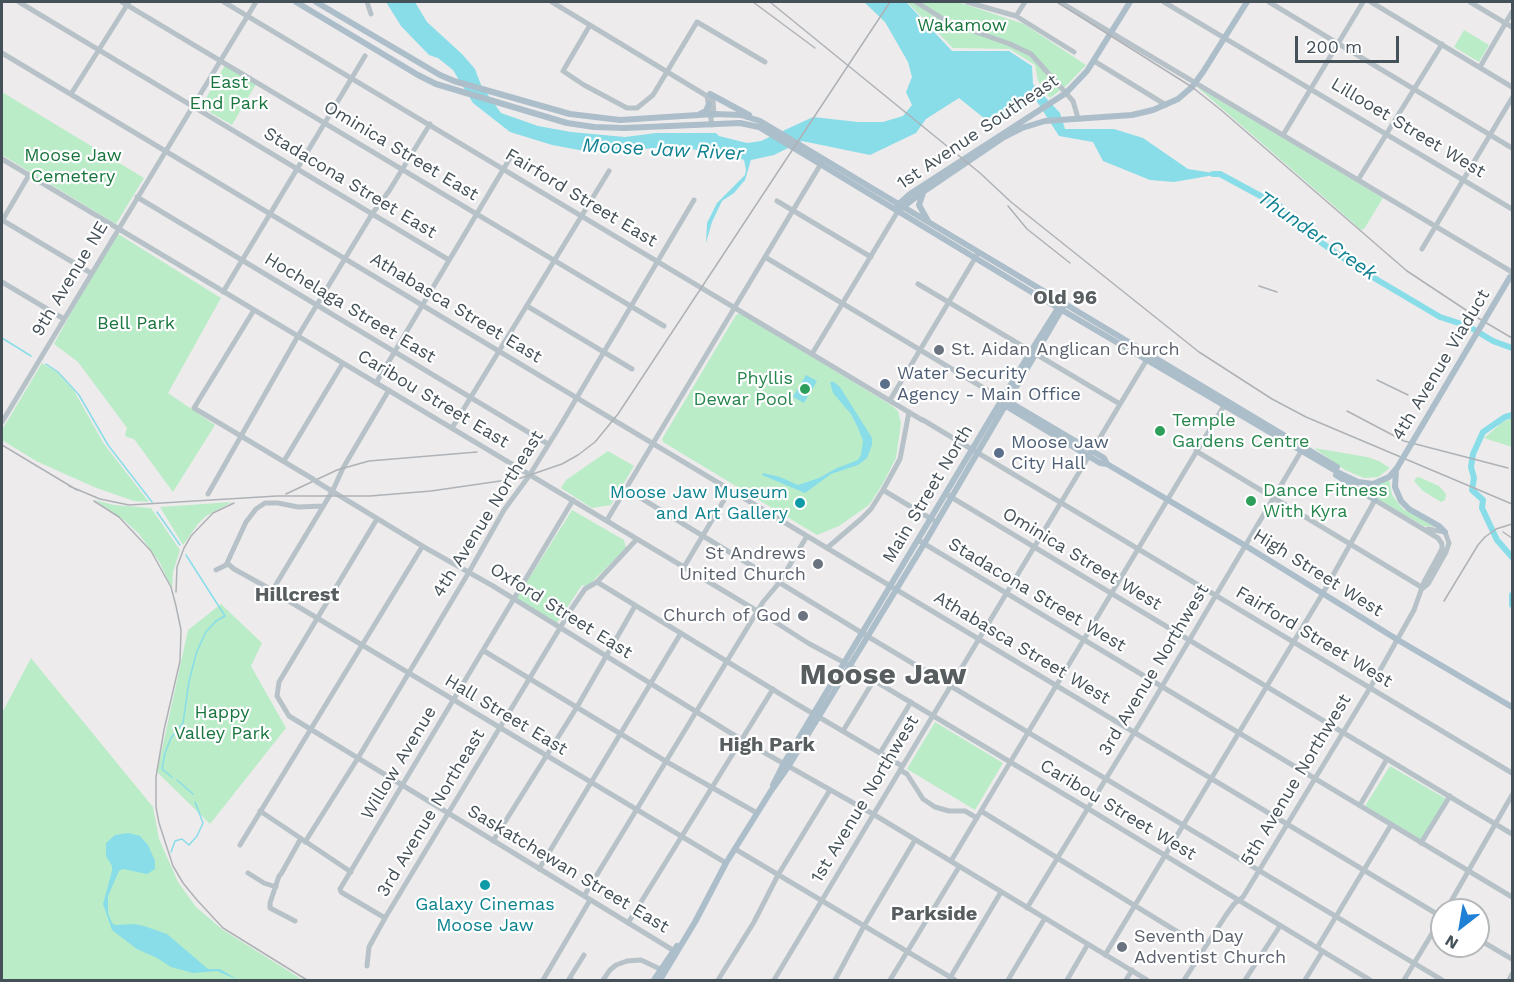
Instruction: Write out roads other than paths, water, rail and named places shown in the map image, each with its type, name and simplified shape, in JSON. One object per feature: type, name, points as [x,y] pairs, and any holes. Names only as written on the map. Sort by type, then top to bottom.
[{"type":"main road","points":[[296,2],[418,75],[459,92],[567,123],[624,128],[740,123],[763,125]]},
{"type":"main road","points":[[316,2],[411,59],[454,81],[570,114],[620,120],[700,114],[741,115],[763,125]]},
{"type":"main road","name":"1st Avenue Southeast","points":[[899,208],[905,198],[1066,93],[1082,78],[1094,61],[1130,2]]},
{"type":"main road","name":"1st Avenue Southeast","points":[[899,208],[1004,137],[1022,128],[1045,121],[1132,115],[1166,105],[1185,93],[1195,83],[1247,2]]},
{"type":"main road","points":[[710,94],[1061,307],[1302,449],[1362,479],[1378,479],[1397,469]]},
{"type":"main road","points":[[700,114],[706,111],[709,104]]},
{"type":"main road","points":[[822,162],[885,197],[899,208],[930,224],[977,255]]},
{"type":"main road","points":[[928,189],[922,195],[919,205],[930,224]]},
{"type":"main road","points":[[885,197],[905,198]]},
{"type":"main road","name":"4th Avenue Viaduct","points":[[1397,469],[1512,274]]},
{"type":"main road","name":"Main Street North","points":[[657,980],[695,922],[726,863],[974,451],[1006,402],[1061,307]]},
{"type":"main road","name":"High Street West","points":[[1006,402],[1090,453],[1100,463],[1107,464],[1246,546],[1512,707]]},
{"type":"main road","points":[[1302,449],[1375,500]]},
{"type":"main road","points":[[1397,469],[1395,488],[1401,501],[1409,509],[1439,526],[1445,532]]},
{"type":"main road","name":"Main Street North","points":[[657,980],[660,969],[675,952]]},
{"type":"street","name":"Stadacona Street East","points":[[20,2],[449,260]]},
{"type":"street","name":"Fairford Street East","points":[[224,2],[353,77],[974,451]]},
{"type":"street","name":"9th Avenue NE","points":[[2,422],[256,2]]},
{"type":"street","points":[[367,2],[371,14]]},
{"type":"street","points":[[552,2],[668,70],[707,96],[712,114]]},
{"type":"street","points":[[916,2],[948,22],[1031,54],[1073,101],[1078,118]]},
{"type":"street","points":[[967,2],[1016,16],[1074,52]]},
{"type":"street","points":[[1016,16],[1025,2]]},
{"type":"street","points":[[1060,2],[1436,226],[1512,274]]},
{"type":"street","name":"Lillooet Street West","points":[[1164,2],[1512,209]]},
{"type":"street","points":[[1269,2],[1512,147]]},
{"type":"street","points":[[1283,135],[1363,2]]},
{"type":"street","points":[[1371,2],[1512,87]]},
{"type":"street","points":[[1470,2],[1512,27]]},
{"type":"street","points":[[71,94],[100,50],[126,3]]},
{"type":"street","name":"Ominica Street East","points":[[126,3],[664,326]]},
{"type":"street","points":[[1480,68],[1512,12]]},
{"type":"street","points":[[590,25],[563,71],[627,108],[636,108],[653,94],[697,22],[765,62]]},
{"type":"street","points":[[1358,180],[1442,44]]},
{"type":"street","name":"Athabasca Street East","points":[[2,52],[893,588]]},
{"type":"street","points":[[223,292],[365,56]]},
{"type":"street","points":[[1094,61],[1166,105]]},
{"type":"street","points":[[668,70],[710,94],[713,101],[712,125]]},
{"type":"street","points":[[1422,249],[1512,98]]},
{"type":"street","points":[[208,494],[298,336],[430,124]]},
{"type":"street","points":[[376,383],[513,153]]},
{"type":"street","name":"Caribou Street East","points":[[2,159],[762,613],[808,643],[847,664]]},
{"type":"street","points":[[607,520],[822,162]]},
{"type":"street","points":[[452,428],[609,171]]},
{"type":"street","points":[[29,175],[2,220],[91,273]]},
{"type":"street","name":"Hochelaga Street East","points":[[137,197],[548,444]]},
{"type":"street","name":"4th Avenue Northeast","points":[[276,887],[279,876],[358,758],[504,510],[530,475],[694,200]]},
{"type":"street","points":[[777,201],[871,257]]},
{"type":"street","points":[[812,354],[899,208]]},
{"type":"street","points":[[890,400],[977,255]]},
{"type":"street","points":[[765,257],[1006,402]]},
{"type":"street","points":[[2,282],[64,319]]},
{"type":"street","points":[[918,284],[1120,404]]},
{"type":"street","points":[[527,306],[632,369]]},
{"type":"street","name":"Oxford Street East","points":[[254,310],[194,408],[333,490],[422,547],[469,572],[742,740],[873,814],[1147,981]]},
{"type":"street","name":"1st Avenue Northwest","points":[[774,981],[1148,358]]},
{"type":"street","points":[[284,461],[343,363]]},
{"type":"street","points":[[272,591],[333,490],[343,468],[389,390]]},
{"type":"street","points":[[951,861],[1225,403]]},
{"type":"street","points":[[827,548],[871,509],[883,490],[900,459],[909,412]]},
{"type":"street","name":"3rd Avenue Northwest","points":[[1027,908],[1162,687],[1302,449]]},
{"type":"street","name":"Fairford Street West","points":[[974,451],[1512,773]]},
{"type":"street","points":[[1196,451],[1423,588]]},
{"type":"street","points":[[626,489],[1442,981]]},
{"type":"street","points":[[684,567],[730,490]]},
{"type":"street","points":[[883,490],[934,520]]},
{"type":"street","name":"Ominica Street West","points":[[948,496],[1512,834]]},
{"type":"street","name":"Willow Avenue","points":[[385,918],[341,892],[342,886],[573,500]]},
{"type":"street","points":[[1105,955],[1323,593],[1375,500],[1421,527],[1445,532]]},
{"type":"street","points":[[216,570],[228,564],[244,526],[260,506],[274,503],[298,507],[323,506]]},
{"type":"street","points":[[317,618],[377,519]]},
{"type":"street","name":"5th Avenue Northwest","points":[[1184,981],[1226,915],[1243,897],[1398,640],[1442,547],[1440,539],[1421,527]]},
{"type":"street","name":"5th Avenue Northwest","points":[[1423,588],[1428,584],[1446,552],[1449,541],[1445,532]]},
{"type":"street","points":[[584,896],[727,662],[762,613],[763,602],[779,583],[807,536]]},
{"type":"street","name":"3rd Avenue Northeast","points":[[367,966],[369,947],[385,918],[560,628],[585,589],[597,582],[637,539]]},
{"type":"street","name":"Stadacona Street West","points":[[921,542],[1512,897]]},
{"type":"street","points":[[240,845],[422,547]]},
{"type":"street","name":"Hall Street East","points":[[228,564],[726,863]]},
{"type":"street","points":[[597,582],[880,753],[907,774],[923,799],[929,803],[949,811],[966,811],[977,818]]},
{"type":"street","name":"Athabasca Street West","points":[[893,588],[1430,910]]},
{"type":"street","points":[[493,841],[577,707],[635,606]]},
{"type":"street","name":"Saskatchewan Street East","points":[[317,618],[276,689],[277,696],[289,716],[675,952]]},
{"type":"street","points":[[539,869],[681,633]]},
{"type":"street","points":[[484,651],[667,762],[757,813]]},
{"type":"street","name":"Caribou Street West","points":[[847,664],[1367,980]]},
{"type":"street","points":[[843,731],[874,680]]},
{"type":"street","points":[[628,923],[773,689]]},
{"type":"street","points":[[880,753],[910,702]]},
{"type":"street","points":[[1360,806],[1388,759]]},
{"type":"street","points":[[718,981],[754,922],[778,875],[830,790]]},
{"type":"street","points":[[1453,898],[1512,795]]},
{"type":"street","points":[[1422,843],[1450,796]]},
{"type":"street","points":[[260,811],[351,872]]},
{"type":"street","points":[[981,811],[1058,856],[1181,934]]},
{"type":"street","points":[[1305,981],[1337,916],[1392,825]]},
{"type":"street","points":[[835,981],[864,926],[915,840]]},
{"type":"street","points":[[735,849],[952,980],[1001,892]]},
{"type":"street","points":[[890,981],[959,867]]},
{"type":"street","points":[[248,873],[276,887],[270,908],[295,921]]},
{"type":"street","points":[[545,980],[590,900]]},
{"type":"street","points":[[1008,981],[1045,918]]},
{"type":"street","points":[[1245,981],[1280,926]]},
{"type":"street","points":[[1404,981],[1430,937]]},
{"type":"street","points":[[1067,981],[1088,944]]},
{"type":"street","points":[[1490,946],[1512,959]]},
{"type":"street","points":[[572,981],[569,979],[584,955]]},
{"type":"street","points":[[603,981],[609,970],[627,961],[641,960],[660,969]]},
{"type":"street","points":[[1126,981],[1132,970]]},
{"type":"street","points":[[1509,981],[1512,974]]},
{"type":"water","points":[[386,2],[415,2],[427,22],[475,69],[481,85],[501,113],[538,126],[571,132],[625,137],[656,133],[716,133],[719,136],[747,143],[761,141],[813,117],[883,122],[903,116],[912,105],[906,92],[912,77],[908,62],[885,22],[864,2],[906,2],[952,51],[1009,51],[1032,66],[1033,84],[1060,113],[1065,129],[1114,129],[1143,138],[1188,169],[1220,174],[1174,182],[1150,180],[1103,161],[1093,142],[1059,136],[1036,100],[995,127],[959,98],[926,119],[916,133],[870,155],[802,141],[774,155],[751,160],[745,180],[734,193],[722,201],[712,222],[706,243],[707,223],[717,203],[745,175],[744,160],[728,154],[674,147],[590,152],[552,145],[510,132],[473,103],[453,70],[438,58],[429,55],[401,26]]},
{"type":"water","name":"Phyllis Dewar Pool","points":[[806,375],[817,381],[804,403],[793,397]]},
{"type":"water","points":[[830,382],[840,387],[872,438],[867,458],[858,465],[831,474],[805,493],[762,475],[763,473],[780,477],[798,485],[858,460],[863,441],[851,414],[833,393]]},
{"type":"water","points":[[129,833],[140,836],[148,845],[155,861],[155,869],[147,874],[123,869],[119,871],[108,896],[108,913],[112,923],[144,926],[167,934],[208,969],[220,969],[238,980],[217,971],[193,973],[171,967],[137,949],[112,930],[103,904],[112,871],[112,866],[106,856],[106,843],[115,835]]},
{"type":"waterway","name":"Thunder Creek","points":[[1213,174],[1220,174],[1281,207],[1299,227],[1359,269],[1440,317],[1468,326],[1493,341],[1512,348]]},
{"type":"waterway","points":[[2,338],[31,356]]},
{"type":"waterway","points":[[46,364],[58,372],[79,395],[108,445],[152,502]]},
{"type":"waterway","name":"Thunder Creek","points":[[1512,415],[1505,417],[1483,432],[1473,454],[1471,467],[1474,478],[1472,490],[1483,500],[1482,508],[1497,540],[1512,557]]},
{"type":"waterway","points":[[157,512],[180,545]]},
{"type":"waterway","points":[[172,777],[162,769],[165,753],[171,738],[183,723],[189,681],[197,651],[206,632],[216,621],[225,616],[186,555]]},
{"type":"waterway","name":"Thunder Creek","points":[[1512,595],[1512,605]]},
{"type":"waterway","points":[[177,780],[193,794]]},
{"type":"waterway","points":[[171,852],[175,841],[182,839],[189,845],[197,836],[203,823],[195,802]]},
{"type":"railway","points":[[753,2],[815,48]]},
{"type":"railway","points":[[770,2],[980,173],[1011,202],[1199,352],[1272,399],[1306,417],[1512,504]]},
{"type":"railway","points":[[69,486],[100,499],[129,505],[277,496],[370,496],[431,491],[521,478],[562,464],[578,455],[595,442],[618,414],[890,2]]},
{"type":"railway","points":[[1057,2],[1192,87],[1407,271],[1512,338]]},
{"type":"railway","points":[[1008,206],[1027,229],[1070,263]]},
{"type":"railway","points":[[1259,286],[1277,292]]},
{"type":"railway","points":[[1377,380],[1408,395]]},
{"type":"railway","points":[[1347,411],[1404,441],[1508,468]]},
{"type":"railway","points":[[2,445],[77,490]]},
{"type":"railway","points":[[286,494],[337,470],[369,461],[477,452]]},
{"type":"railway","points":[[94,501],[119,517],[151,551],[171,587],[176,606],[181,630],[180,661],[156,777],[156,807],[159,823],[173,866],[183,883],[223,928],[307,980]]},
{"type":"railway","points":[[176,592],[177,567],[191,536],[213,513],[234,503]]},
{"type":"railway","points":[[1444,601],[1485,537],[1496,529],[1512,524]]},
{"type":"railway","points":[[1503,532],[1512,538]]},
{"type":"place","name":"St. Aidan Anglican Church","points":[[939,350]]},
{"type":"place","name":"Water Security Agency - Main Office","points":[[885,384]]},
{"type":"place","name":"Phyllis Dewar Pool","points":[[805,389]]},
{"type":"place","name":"Temple Gardens Centre","points":[[1160,431]]},
{"type":"place","name":"Moose Jaw City Hall","points":[[999,453]]},
{"type":"place","name":"Dance Fitness With Kyra","points":[[1251,501]]},
{"type":"place","name":"Moose Jaw Museum and Art Gallery","points":[[800,503]]},
{"type":"place","name":"St Andrews United Church","points":[[818,564]]},
{"type":"place","name":"Church of God","points":[[803,616]]},
{"type":"place","name":"Galaxy Cinemas Moose Jaw","points":[[485,885]]},
{"type":"place","name":"Seventh Day Adventist Church","points":[[1122,947]]},
{"type":"district","name":"Old 96","points":[[1065,298]]},
{"type":"district","name":"Hillcrest","points":[[297,595]]},
{"type":"district","name":"Moose Jaw","points":[[883,675]]},
{"type":"district","name":"High Park","points":[[767,745]]},
{"type":"district","name":"Parkside","points":[[934,914]]},
{"type":"park label","name":"Wakamow","points":[[962,26]]},
{"type":"park label","name":"East End Park","points":[[229,94]]},
{"type":"park label","name":"Moose Jaw Cemetery","points":[[73,166]]},
{"type":"park label","name":"Bell Park","points":[[136,324]]},
{"type":"park label","name":"Happy Valley Park","points":[[222,723]]},
{"type":"water label","name":"Moose Jaw River","points":[[663,150]]}]
